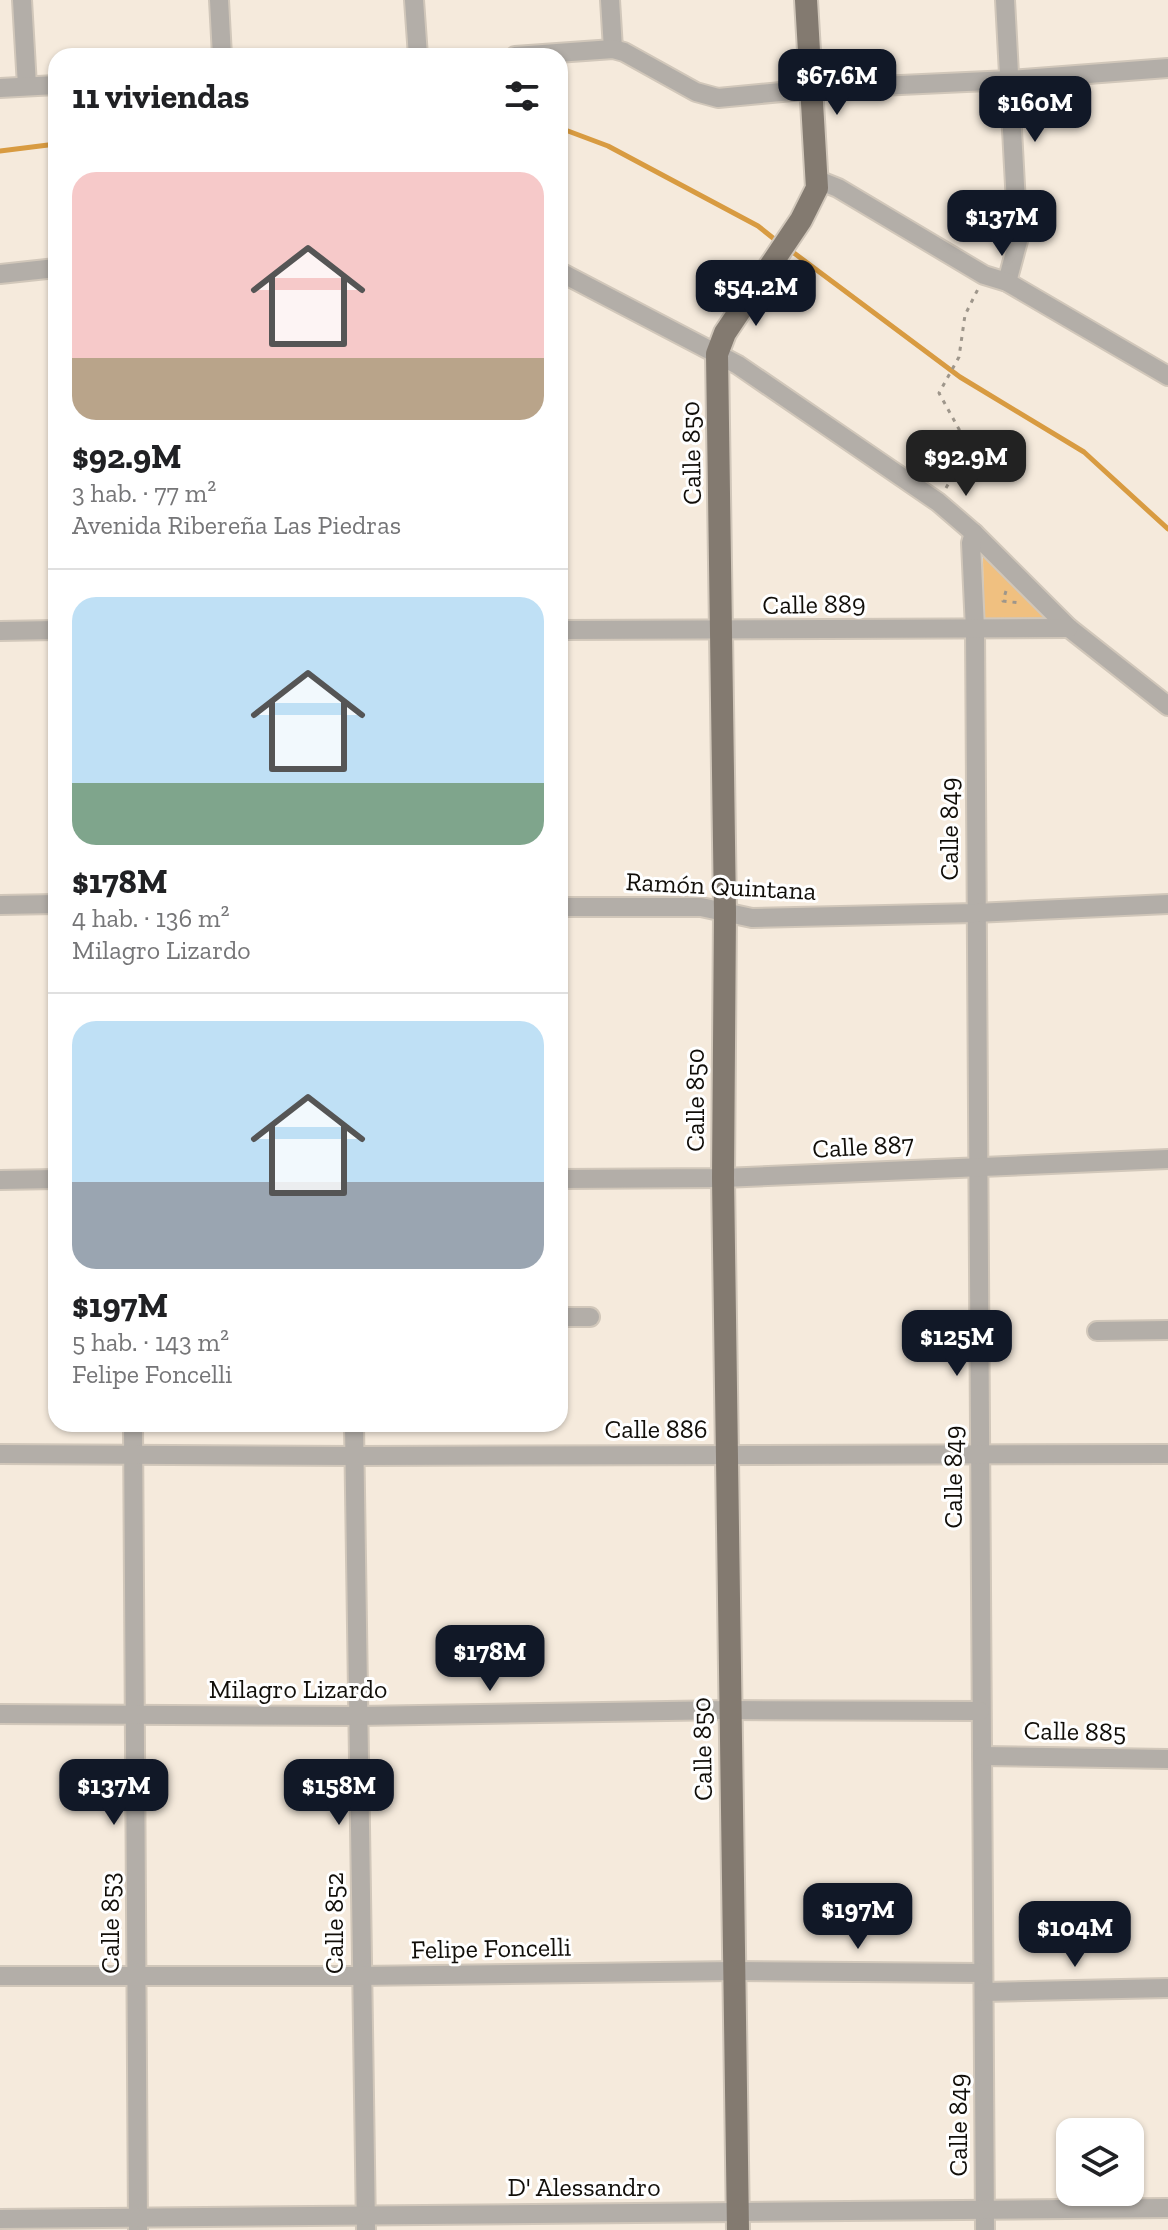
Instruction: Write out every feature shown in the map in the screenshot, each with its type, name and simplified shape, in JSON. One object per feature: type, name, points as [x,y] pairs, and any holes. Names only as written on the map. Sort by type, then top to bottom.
[{"type":"main road","name":"Calle 850","points":[[738,2221],[723,1178],[723,630],[717,354],[725,333],[814,198],[818,180],[806,0]]},
{"type":"street","points":[[22,0],[27,86]]},
{"type":"street","points":[[219,0],[222,48]]},
{"type":"street","points":[[414,0],[417,48]]},
{"type":"street","points":[[610,0],[613,49]]},
{"type":"street","points":[[1005,0],[1018,241],[1007,282]]},
{"type":"street","points":[[568,52],[613,49],[624,52],[706,97],[1168,68]]},
{"type":"street","points":[[0,88],[48,85]]},
{"type":"street","points":[[818,180],[838,188],[984,275],[1007,282],[1168,376]]},
{"type":"street","points":[[0,274],[48,269]]},
{"type":"street","points":[[568,276],[738,365],[938,502],[974,533],[1069,628],[1168,706]]},
{"type":"street","name":"Calle 849","points":[[974,533],[971,543],[975,629],[985,2230]]},
{"type":"street","name":"Calle 889","points":[[568,630],[1069,628]]},
{"type":"street","points":[[0,631],[48,630]]},
{"type":"street","points":[[0,905],[48,904]]},
{"type":"street","name":"Ramón Quintana","points":[[568,907],[701,907],[752,918],[975,913],[1168,904]]},
{"type":"street","name":"Calle 887","points":[[568,1179],[723,1178],[1168,1159]]},
{"type":"street","points":[[0,1180],[48,1179]]},
{"type":"street","points":[[568,1317],[590,1317]]},
{"type":"street","points":[[1097,1331],[1168,1330]]},
{"type":"street","name":"Calle 853","points":[[133,1432],[138,2224]]},
{"type":"street","name":"Calle 852","points":[[354,1432],[366,2222]]},
{"type":"street","name":"Calle 886","points":[[0,1454],[1168,1454]]},
{"type":"street","name":"Milagro Lizardo","points":[[0,1714],[359,1716],[730,1710],[980,1711]]},
{"type":"street","name":"Calle 885","points":[[982,1756],[1168,1759]]},
{"type":"street","name":"Felipe Foncelli","points":[[0,1976],[360,1976],[734,1971],[982,1973]]},
{"type":"street","points":[[984,1992],[1168,1988]]},
{"type":"street","name":"D' Alessandro","points":[[0,2219],[138,2224],[738,2221],[985,2210],[1168,2208]]},
{"type":"path","points":[[938,502],[972,442],[960,431],[939,393],[959,357],[965,315],[984,275]]},
{"type":"shaded area","points":[[988,555],[1053,622],[984,622],[983,557]]},
{"type":"waterway","points":[[568,131],[608,146],[758,226],[778,242]]},
{"type":"waterway","points":[[0,151],[48,145]]},
{"type":"waterway","points":[[790,250],[960,377],[1084,452],[1168,529]]}]
